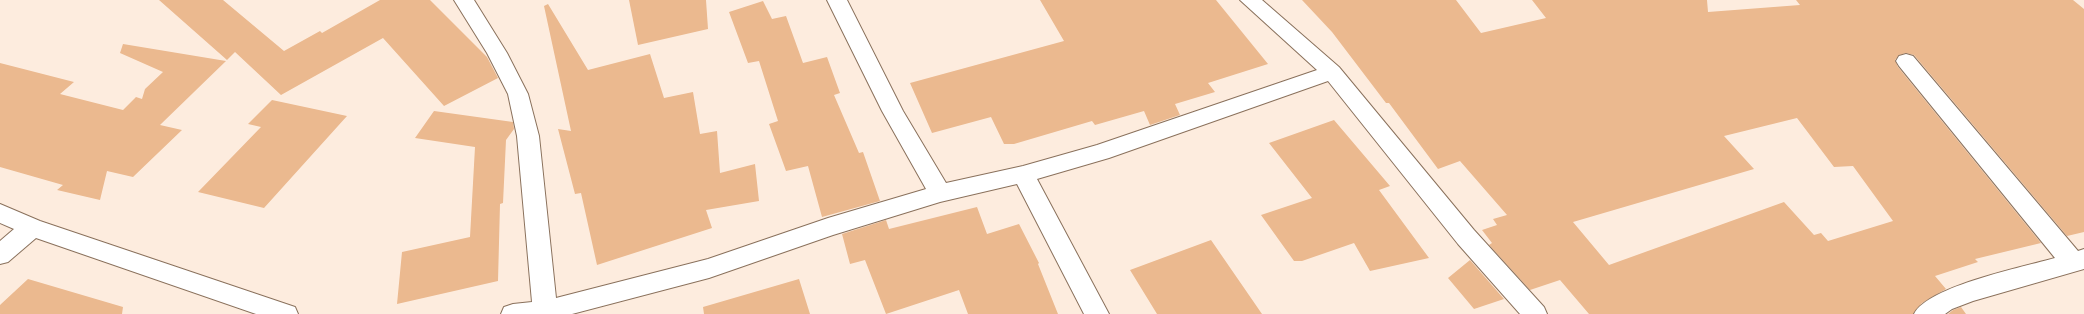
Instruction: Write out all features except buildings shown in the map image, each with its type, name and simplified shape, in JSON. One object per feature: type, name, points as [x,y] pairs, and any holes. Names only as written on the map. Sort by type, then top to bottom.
[{"type":"street","points":[[464,0],[497,53],[518,94],[528,136],[545,311]]},
{"type":"street","points":[[837,0],[893,111],[940,193]]},
{"type":"street","points":[[1250,0],[1332,72],[1466,237],[1535,314]]},
{"type":"street","points":[[1906,61],[2079,260],[1969,292],[1943,302],[1926,314]]},
{"type":"street","points":[[513,314],[545,311],[709,268],[828,228],[940,193],[1023,174],[1101,152],[1332,72]]},
{"type":"street","points":[[1023,174],[1097,314]]},
{"type":"street","points":[[0,213],[32,227],[286,314]]},
{"type":"street","points":[[0,255],[32,227]]}]
